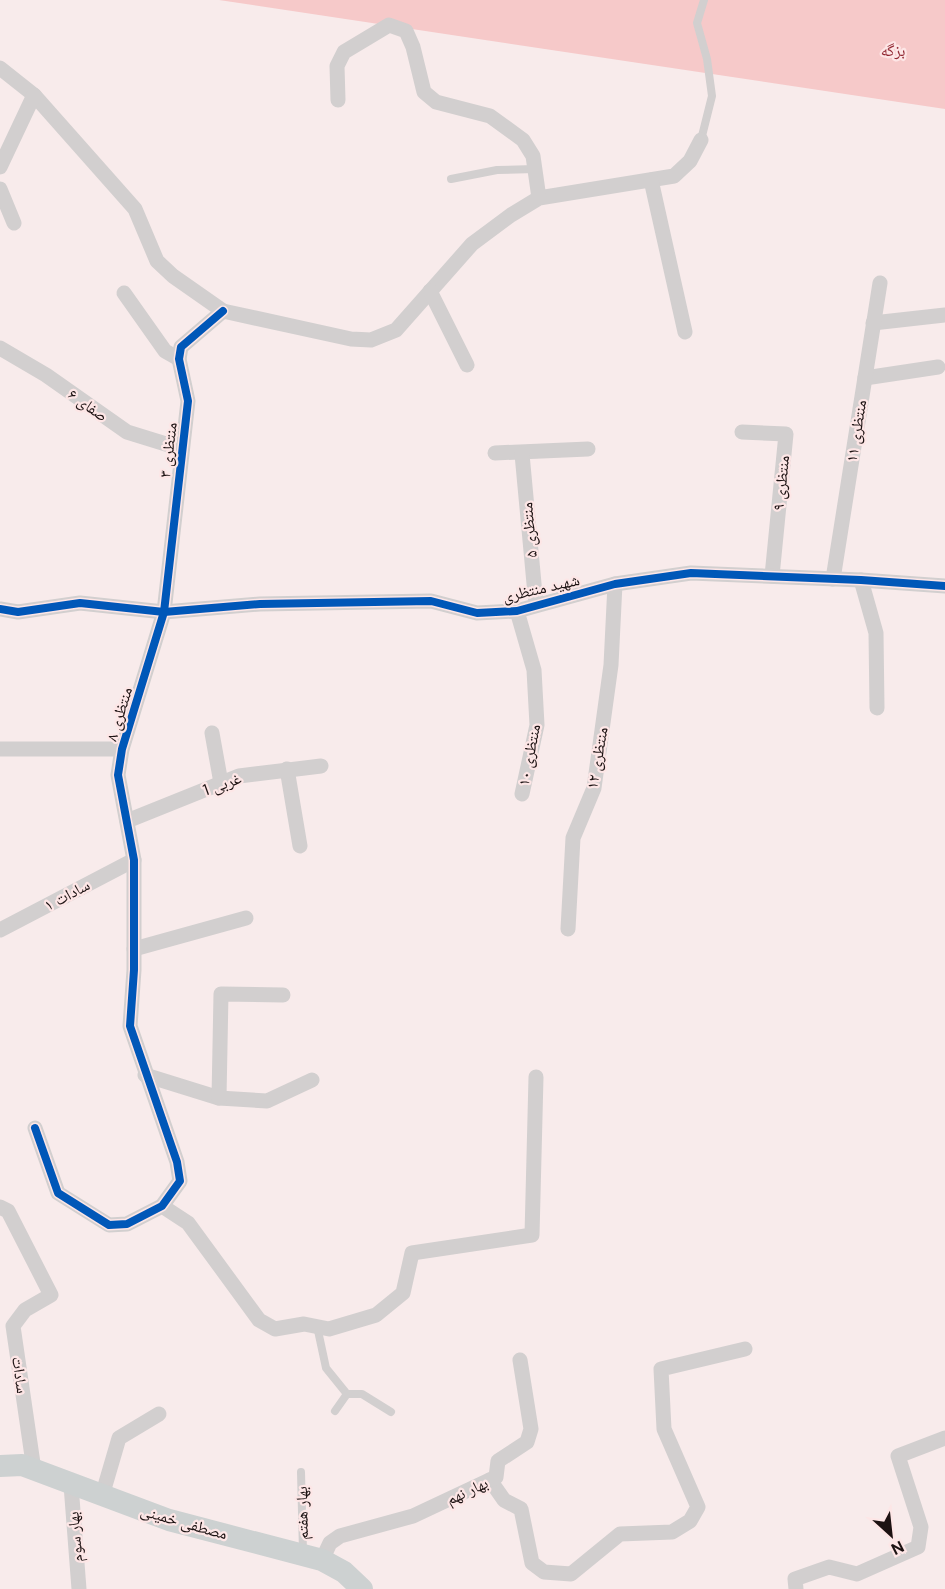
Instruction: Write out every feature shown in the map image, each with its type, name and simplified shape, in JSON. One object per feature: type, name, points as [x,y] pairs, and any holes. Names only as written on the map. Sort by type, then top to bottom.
[{"type":"street","points":[[338,100],[337,66],[344,52],[389,25],[406,31],[413,47],[424,92],[436,102],[490,116],[523,140],[533,156],[539,198]]},
{"type":"street","points":[[0,68],[34,95],[135,209],[157,261],[173,276],[223,311],[351,339],[371,340],[396,330],[472,244],[511,215],[539,198],[674,176],[690,160],[701,140]]},
{"type":"street","points":[[0,167],[34,95]]},
{"type":"street","points":[[651,180],[685,332]]},
{"type":"street","points":[[0,189],[14,223]]},
{"type":"street","name":"منتظری ۱۱","points":[[832,579],[880,283]]},
{"type":"street","points":[[430,291],[467,365]]},
{"type":"street","points":[[124,293],[165,351],[179,359],[181,347],[223,311]]},
{"type":"street","points":[[873,323],[945,315]]},
{"type":"street","name":"صفای ۶","points":[[0,348],[46,375],[127,432],[182,449]]},
{"type":"street","name":"منتظری ۳","points":[[164,612],[188,401],[179,359]]},
{"type":"street","points":[[865,378],[938,367]]},
{"type":"street","name":"منتظری ۹","points":[[742,432],[786,434],[772,576]]},
{"type":"street","points":[[495,453],[522,454],[588,449]]},
{"type":"street","name":"منتظری ۵","points":[[522,454],[536,605]]},
{"type":"street","name":"شهید منتظری","points":[[0,609],[18,612],[80,603],[164,612],[260,604],[431,601],[477,613],[517,611],[615,584],[691,573],[945,586]]},
{"type":"street","points":[[861,580],[876,633],[877,708]]},
{"type":"street","name":"منتظری ۱۲","points":[[568,929],[573,838],[594,788],[611,665],[615,584]]},
{"type":"street","name":"منتظری ۱۰","points":[[517,611],[534,670],[537,725],[522,794]]},
{"type":"street","name":"منتظری ۸","points":[[162,1206],[180,1181],[177,1161],[130,1026],[134,949],[134,860],[118,775],[122,749],[164,612]]},
{"type":"street","points":[[212,733],[221,783]]},
{"type":"street","points":[[0,749],[122,749]]},
{"type":"street","name":"غربی 1","points":[[127,821],[239,776],[321,766]]},
{"type":"street","points":[[287,770],[300,846]]},
{"type":"street","name":"سادات ۱","points":[[0,930],[134,860]]},
{"type":"street","points":[[134,949],[246,918]]},
{"type":"street","points":[[219,1098],[221,994],[283,995]]},
{"type":"street","points":[[146,1075],[219,1098],[267,1101],[312,1080]]},
{"type":"street","points":[[35,1128],[58,1193],[109,1225],[127,1224],[162,1206],[188,1223],[259,1320],[275,1329],[304,1324],[328,1329],[376,1315],[403,1293],[412,1253],[532,1235],[536,1077]]},
{"type":"street","name":"سادات","points":[[0,1207],[8,1211],[51,1295],[25,1310],[13,1326],[34,1470]]},
{"type":"street","points":[[490,1480],[504,1500],[520,1509],[532,1563],[544,1572],[571,1574],[620,1534],[672,1532],[690,1521],[698,1507],[664,1429],[661,1369],[745,1348]]},
{"type":"street","name":"بهار نهم","points":[[312,1557],[340,1536],[413,1516],[496,1477],[498,1461],[527,1442],[531,1429],[520,1360]]},
{"type":"street","points":[[102,1496],[119,1438],[159,1414]]},
{"type":"street","points":[[796,1589],[795,1579],[829,1567],[857,1574],[918,1547],[921,1527],[898,1456],[945,1438]]},
{"type":"street","name":"مصطفی خمینی","points":[[0,1466],[22,1465],[169,1520],[312,1557],[344,1572],[362,1589]]},
{"type":"street","name":"بهار سوم","points":[[71,1485],[79,1589]]},
{"type":"lane","points":[[701,140],[712,96],[707,59],[697,23],[704,0]]},
{"type":"lane","points":[[450,179],[496,170],[535,169]]},
{"type":"lane","points":[[317,1326],[326,1368],[347,1394]]},
{"type":"lane","points":[[335,1411],[347,1394]]},
{"type":"lane","points":[[347,1394],[362,1394],[392,1412]]},
{"type":"lane","name":"بهار هفتم","points":[[301,1472],[312,1557]]},
{"type":"green space","name":"بزگه","points":[[219,0],[945,0],[945,109]]},
{"type":"cycle path","points":[[35,1128],[58,1193],[109,1225],[127,1224],[162,1206],[180,1181],[177,1162],[130,1026],[134,970],[134,860],[118,775],[122,749],[164,612],[188,401],[179,359],[181,347],[223,311]]},
{"type":"cycle path","points":[[0,609],[18,612],[80,603],[164,612],[260,604],[431,601],[477,613],[517,611],[615,584],[691,573],[945,586]]}]
